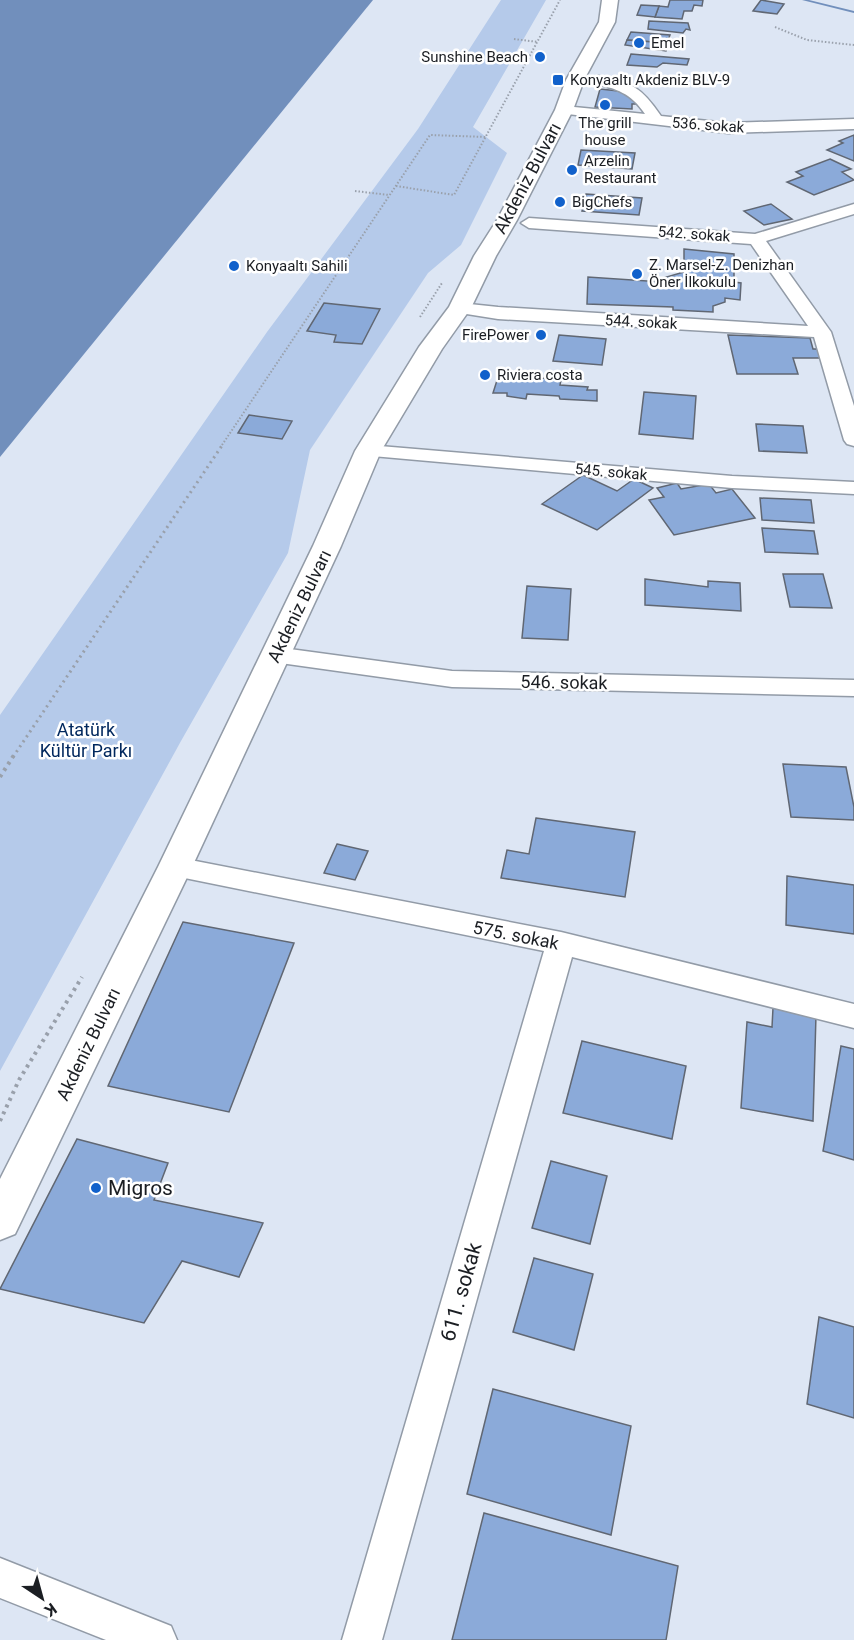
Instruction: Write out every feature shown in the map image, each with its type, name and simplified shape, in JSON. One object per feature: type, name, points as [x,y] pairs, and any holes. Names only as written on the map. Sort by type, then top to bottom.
[{"type":"main road","name":"Akdeniz Bulvarı","points":[[0,1221],[175,867],[327,546],[368,451],[431,347],[460,308],[484,256],[507,220],[564,110],[575,80],[607,22],[610,0]]},
{"type":"street","points":[[598,80],[624,85],[640,94],[657,121]]},
{"type":"street","name":"536. sokak","points":[[564,110],[728,128],[854,124]]},
{"type":"street","name":"542. sokak","points":[[530,222],[756,239],[854,209]]},
{"type":"street","points":[[756,239],[822,332],[845,375],[854,440]]},
{"type":"street","name":"544. sokak","points":[[460,308],[498,313],[822,332]]},
{"type":"street","name":"545. sokak","points":[[368,451],[732,482],[854,488]]},
{"type":"street","name":"546. sokak","points":[[274,656],[452,679],[854,688]]},
{"type":"street","name":"575. sokak","points":[[175,867],[561,944],[854,1016]]},
{"type":"street","name":"611. sokak","points":[[362,1640],[561,944]]},
{"type":"street","points":[[0,1578],[157,1640]]},
{"type":"path","points":[[396,186],[454,195],[560,0]]},
{"type":"path","points":[[775,27],[807,40],[854,45]]},
{"type":"path","points":[[514,39],[538,42]]},
{"type":"path","points":[[0,777],[430,135],[486,137]]},
{"type":"path","points":[[355,191],[389,195]]},
{"type":"green space","name":"Atatürk Kültür Parkı","points":[[501,0],[546,0],[473,127],[507,153],[461,245],[428,273],[310,450],[288,553],[181,741],[0,1071],[0,715],[267,332],[418,129]]},
{"type":"shaded area","points":[[0,0],[373,0],[0,457]]},
{"type":"building","points":[[670,0],[703,0],[702,6],[694,5],[692,11],[684,11],[682,19],[655,17],[659,6],[668,7]]},
{"type":"building","points":[[761,0],[784,4],[777,14],[753,11]]},
{"type":"building","points":[[641,5],[659,6],[655,17],[637,15]]},
{"type":"building","points":[[649,21],[688,23],[690,30],[686,29],[683,33],[648,29]]},
{"type":"building","points":[[631,32],[670,35],[667,43],[627,40]]},
{"type":"building","points":[[627,40],[669,43],[666,51],[625,45]]},
{"type":"building","points":[[631,54],[689,59],[687,65],[663,63],[657,67],[627,65]]},
{"type":"building","points":[[600,89],[628,92],[638,104],[632,104],[632,109],[595,107]]},
{"type":"building","points":[[854,135],[854,161],[827,150],[843,143],[839,141]]},
{"type":"building","points":[[581,150],[635,153],[632,169],[578,165]]},
{"type":"building","points":[[830,159],[851,169],[842,172],[854,180],[814,195],[787,182],[803,176],[796,172]]},
{"type":"building","points":[[586,194],[642,198],[639,215],[582,211]]},
{"type":"building","points":[[771,204],[792,219],[764,225],[744,211]]},
{"type":"building","points":[[684,249],[734,254],[734,282],[741,283],[740,300],[725,298],[725,302],[713,306],[713,312],[673,310],[673,307],[587,304],[588,277],[662,282],[663,278],[684,272]]},
{"type":"building","points":[[324,303],[380,309],[362,344],[334,342],[336,335],[307,331]]},
{"type":"building","points":[[559,335],[606,339],[602,365],[553,361]]},
{"type":"building","points":[[728,335],[810,338],[813,349],[821,349],[824,358],[793,358],[798,374],[737,374]]},
{"type":"building","points":[[499,374],[561,380],[560,385],[588,387],[587,390],[597,390],[597,401],[527,394],[526,399],[507,396],[507,393],[493,393]]},
{"type":"building","points":[[644,392],[696,396],[693,439],[639,434]]},
{"type":"building","points":[[249,415],[292,421],[282,439],[238,433]]},
{"type":"building","points":[[756,424],[803,426],[807,453],[759,451]]},
{"type":"building","points":[[583,475],[617,491],[634,479],[653,488],[597,530],[542,504]]},
{"type":"building","points":[[677,483],[681,489],[709,484],[716,493],[732,489],[755,518],[674,535],[649,500],[664,497],[657,488]]},
{"type":"building","points":[[760,498],[811,500],[814,523],[762,520]]},
{"type":"building","points":[[762,528],[814,531],[818,554],[765,552]]},
{"type":"building","points":[[783,574],[823,574],[832,608],[790,607]]},
{"type":"building","points":[[645,579],[708,587],[708,581],[740,583],[741,611],[645,605]]},
{"type":"building","points":[[527,586],[571,589],[568,640],[522,638]]},
{"type":"building","points":[[783,764],[846,767],[854,807],[854,820],[791,817]]},
{"type":"building","points":[[536,818],[635,832],[625,897],[501,878],[507,850],[529,854]]},
{"type":"building","points":[[337,844],[368,851],[355,880],[324,873]]},
{"type":"building","points":[[787,876],[854,885],[854,934],[786,925]]},
{"type":"building","points":[[183,922],[294,943],[229,1112],[108,1086]]},
{"type":"building","points":[[773,1008],[816,1015],[813,1121],[741,1108],[747,1022],[772,1027]]},
{"type":"building","points":[[582,1041],[686,1066],[672,1139],[563,1113]]},
{"type":"building","points":[[841,1046],[854,1049],[854,1160],[823,1151]]},
{"type":"building","points":[[77,1139],[168,1163],[154,1200],[263,1223],[239,1277],[182,1261],[144,1323],[0,1289]]},
{"type":"building","points":[[551,1161],[607,1176],[590,1244],[532,1228]]},
{"type":"building","points":[[534,1258],[593,1274],[574,1350],[513,1332]]},
{"type":"building","points":[[819,1317],[854,1327],[854,1418],[807,1404]]},
{"type":"building","points":[[493,1389],[631,1426],[611,1535],[467,1494]]},
{"type":"building","points":[[484,1513],[678,1566],[666,1640],[452,1640]]},
{"type":"waterway","points":[[804,0],[854,12]]},
{"type":"place","name":"Emel","points":[[639,43]]},
{"type":"place","name":"Sunshine Beach","points":[[540,57]]},
{"type":"place","name":"Konyaaltı Akdeniz BLV-9","points":[[558,80]]},
{"type":"place","name":"The grill house","points":[[605,105]]},
{"type":"place","name":"Arzelin Restaurant","points":[[572,170]]},
{"type":"place","name":"BigChefs","points":[[560,202]]},
{"type":"place","name":"Konyaaltı Sahili","points":[[234,266]]},
{"type":"place","name":"Z. Marsel-Z. Denizhan Öner İlkokulu","points":[[637,274]]},
{"type":"place","name":"FirePower","points":[[541,335]]},
{"type":"place","name":"Riviera costa","points":[[485,375]]},
{"type":"place","name":"Migros","points":[[96,1188]]}]
